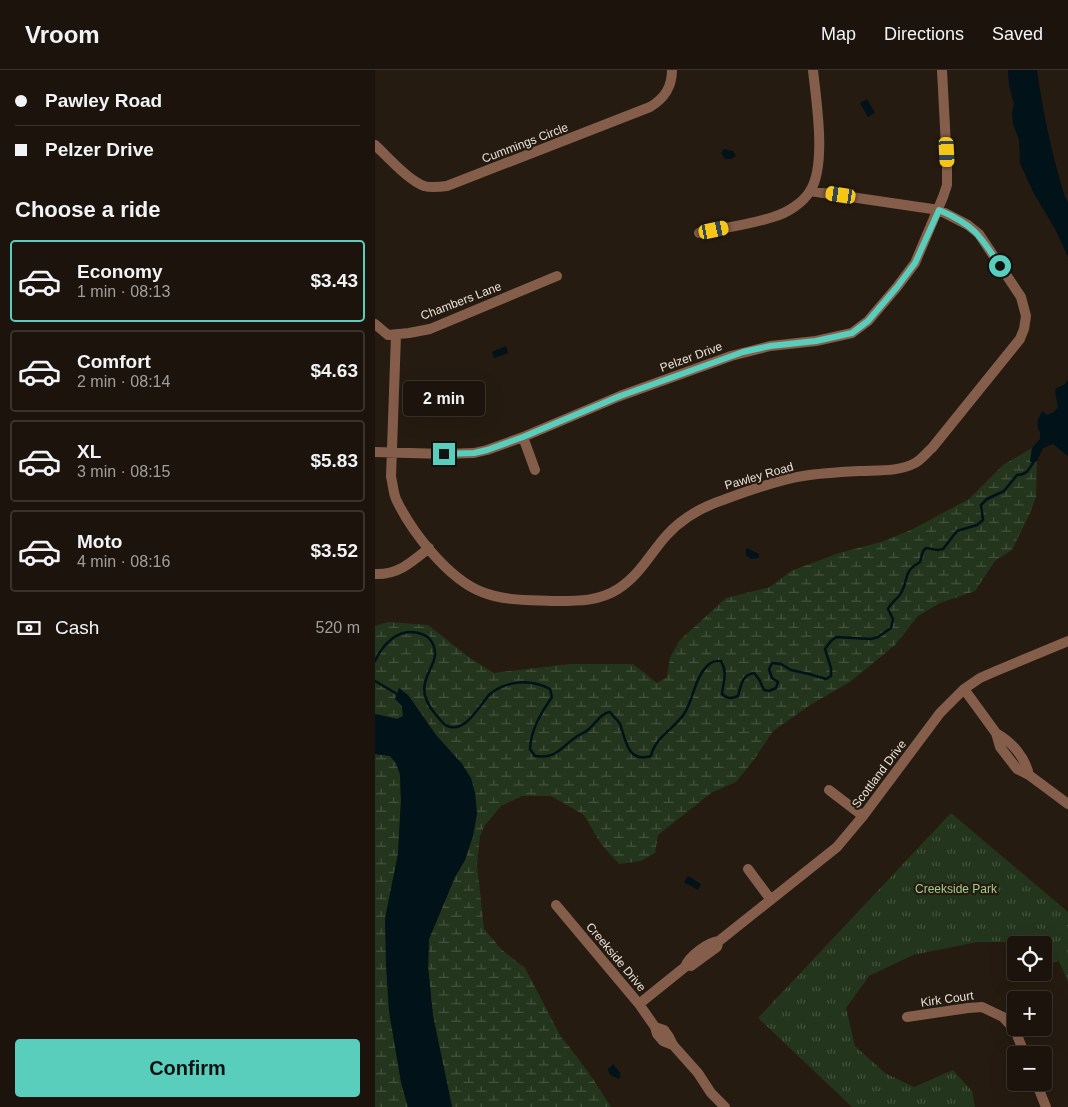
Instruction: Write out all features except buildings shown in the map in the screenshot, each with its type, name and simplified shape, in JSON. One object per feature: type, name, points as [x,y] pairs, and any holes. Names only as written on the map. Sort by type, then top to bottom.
[{"type":"street","name":"Cummings Circle","points":[[375,145],[423,186],[437,188],[447,186],[660,102],[666,95],[670,85],[672,70]]},
{"type":"street","points":[[699,233],[775,217],[793,208],[811,191],[820,155],[813,70]]},
{"type":"street","name":"Pelzer Drive","points":[[375,452],[474,453],[523,437],[620,396],[737,354],[770,346],[816,341],[852,333],[868,321],[915,263],[939,210],[947,185],[942,70]]},
{"type":"street","name":"Pawley Road","points":[[396,335],[391,477],[395,497],[407,518],[429,548],[458,579],[481,592],[501,598],[577,602],[601,598],[618,589],[633,577],[678,524],[691,515],[721,500],[794,478],[824,473],[886,470],[915,463],[932,448],[1020,340],[1026,316],[1021,297],[979,234],[952,216],[939,210],[811,191]]},
{"type":"street","name":"Chambers Lane","points":[[396,335],[430,329],[557,276]]},
{"type":"street","points":[[375,324],[388,335],[396,335]]},
{"type":"street","points":[[523,437],[535,470]]},
{"type":"street","points":[[375,574],[401,570],[429,548]]},
{"type":"street","name":"Scottland Drive","points":[[639,1004],[685,967],[692,966],[717,947],[719,941],[837,847],[863,816],[940,713],[964,689],[981,678],[1068,641]]},
{"type":"street","points":[[964,689],[996,733],[1000,747],[1017,769],[1029,775],[1068,804]]},
{"type":"street","points":[[829,790],[863,816]]},
{"type":"street","points":[[747,869],[771,900]]},
{"type":"street","name":"Creekside Drive","points":[[556,905],[639,1004],[655,1027],[664,1030],[673,1045],[698,1073],[711,1093],[725,1107]]},
{"type":"street","name":"Kirk Court","points":[[907,1017],[982,1007],[1003,1017],[1015,1030],[1021,1046]]},
{"type":"street","points":[[1041,1091],[1047,1107]]},
{"type":"green space","points":[[1032,448],[1030,461],[1033,463],[1037,461],[1036,497],[1030,513],[1012,550],[995,561],[975,591],[940,603],[918,616],[895,645],[850,682],[810,705],[773,731],[736,782],[711,793],[658,835],[655,853],[641,861],[619,864],[601,844],[584,815],[551,796],[522,796],[501,806],[485,825],[480,836],[477,865],[484,929],[502,950],[525,968],[560,1035],[589,1073],[611,1107],[452,1107],[433,1016],[428,967],[429,939],[455,877],[465,860],[473,836],[477,813],[462,764],[436,735],[408,695],[402,706],[403,716],[397,719],[375,714],[375,626],[388,622],[428,625],[470,658],[494,673],[570,664],[633,664],[657,683],[667,677],[670,658],[679,641],[726,598],[770,587],[791,571],[839,553],[881,542],[911,530],[969,499],[1003,465]]},
{"type":"green space","points":[[375,754],[390,756],[396,763],[400,774],[401,801],[398,854],[385,919],[389,1011],[401,1082],[408,1107],[375,1107]]},
{"type":"green space","name":"Creekside Park","points":[[951,813],[1068,912],[1068,982],[1059,961],[1052,963],[1052,936],[1007,936],[1007,942],[977,942],[913,955],[869,976],[846,1008],[855,1046],[885,1073],[914,1087],[953,1070],[972,1091],[975,1107],[852,1107],[758,1018]]},
{"type":"shaded area","points":[[1008,70],[1037,70],[1052,150],[1068,202],[1068,257],[1055,229],[1033,192],[1020,163],[1019,140],[1013,124],[1012,113],[1014,104],[1009,85]]},
{"type":"shaded area","points":[[867,99],[875,113],[868,117],[860,103]]},
{"type":"shaded area","points":[[724,149],[733,151],[736,156],[731,159],[725,159],[721,153]]},
{"type":"shaded area","points":[[506,346],[508,353],[494,358],[492,352]]},
{"type":"shaded area","points":[[1068,380],[1068,456],[1053,444],[1043,448],[1037,461],[1033,463],[1030,461],[1032,448],[1040,439],[1037,424],[1039,416],[1042,411],[1047,415],[1054,412],[1058,407],[1056,388],[1064,385]]},
{"type":"shaded area","points":[[747,548],[759,554],[759,558],[751,559],[746,555]]},
{"type":"shaded area","points":[[399,688],[408,695],[436,735],[462,764],[471,778],[475,793],[477,813],[473,836],[465,860],[455,877],[429,939],[428,967],[433,1016],[452,1107],[408,1107],[401,1082],[389,1011],[385,919],[398,854],[401,801],[400,774],[396,763],[390,756],[375,754],[375,714],[397,719],[403,716],[402,706],[395,699]]},
{"type":"shaded area","points":[[688,876],[701,884],[698,890],[684,882]]},
{"type":"shaded area","points":[[613,1064],[621,1074],[619,1075],[621,1077],[618,1079],[611,1075],[608,1069]]},
{"type":"waterway","points":[[375,661],[387,643],[398,635],[411,632],[420,634],[430,640],[435,653],[427,675],[424,693],[436,715],[447,726],[460,726],[466,722],[490,694],[497,689],[519,682],[527,682],[550,689],[552,697],[540,715],[532,735],[530,749],[535,756],[548,756],[558,752],[587,730],[601,716],[610,712],[620,724],[626,743],[632,753],[643,757],[651,756],[656,744],[684,714],[699,677],[712,662],[721,661],[725,674],[722,694],[730,698],[738,696],[744,678],[754,673],[764,690],[769,691],[776,688],[778,682],[772,678],[769,669],[772,663],[781,664],[791,670],[826,679],[831,676],[831,668],[825,649],[830,642],[836,637],[871,639],[878,637],[891,628],[893,619],[888,609],[904,588],[910,570],[920,562],[923,551],[926,548],[943,549],[957,531],[977,525],[983,520],[981,505],[987,499],[1004,491],[1017,475],[1026,472],[1033,463]]},
{"type":"waterway","points":[[375,681],[397,694]]},
{"type":"route","points":[[444,454],[474,453],[487,450],[620,396],[743,352],[770,346],[816,341],[852,333],[868,321],[915,263],[939,210],[952,216],[979,234],[1000,266]]}]
